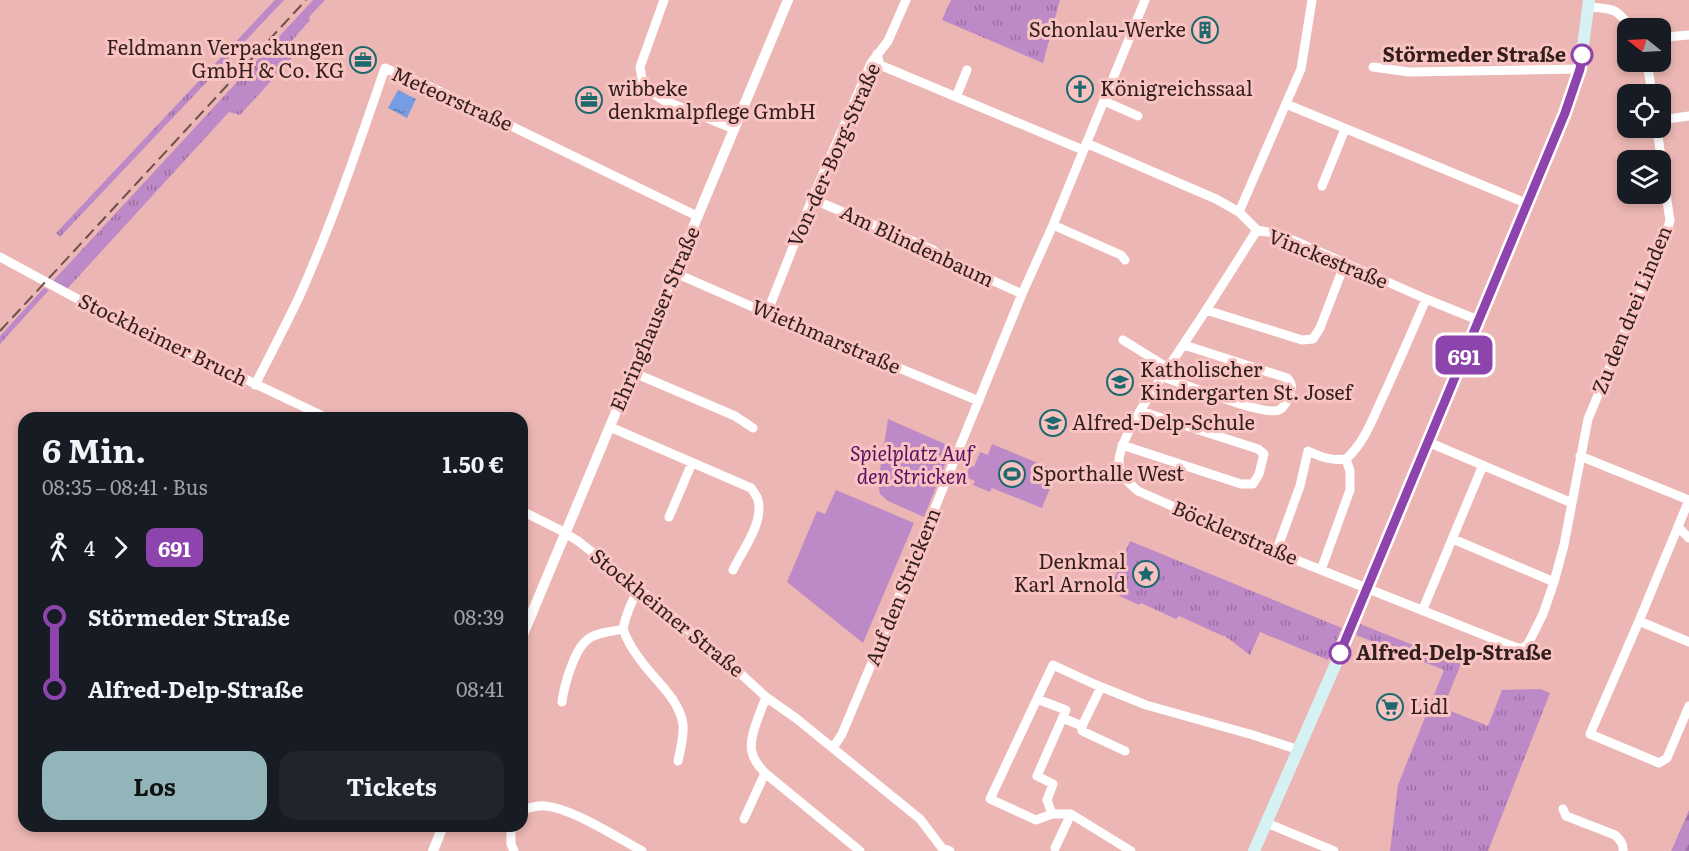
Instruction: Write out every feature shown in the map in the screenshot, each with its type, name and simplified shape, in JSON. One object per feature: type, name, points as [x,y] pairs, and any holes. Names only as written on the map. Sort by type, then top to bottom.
[{"type":"main road","points":[[1254,851],[1299,750],[1565,113],[1580,69],[1588,4]]},
{"type":"street","points":[[664,0],[640,67],[642,79],[650,92],[663,100],[734,129]]},
{"type":"street","name":"Ehringhauser Straße","points":[[528,622],[788,0]]},
{"type":"street","name":"Von-der-Borg-Straße","points":[[767,313],[812,199],[872,63],[888,41],[906,0]]},
{"type":"street","name":"Auf den Strickern","points":[[833,748],[842,734],[1145,0]]},
{"type":"street","points":[[1239,212],[1301,69],[1312,0]]},
{"type":"street","points":[[1588,4],[1614,10],[1624,18]]},
{"type":"street","points":[[1671,36],[1689,34]]},
{"type":"street","name":"Vinckestraße","points":[[878,54],[880,65],[1216,199],[1239,212],[1257,230],[1278,234],[1478,320]]},
{"type":"street","points":[[1373,67],[1409,72],[1580,69]]},
{"type":"street","name":"Meteorstraße","points":[[255,385],[313,264],[385,68],[435,89],[697,216]]},
{"type":"street","points":[[956,97],[967,70]]},
{"type":"street","points":[[1104,101],[1138,116]]},
{"type":"street","points":[[1286,104],[1527,204]]},
{"type":"street","points":[[1671,118],[1689,116]]},
{"type":"street","points":[[1322,186],[1345,129]]},
{"type":"street","name":"Zu den drei Linden","points":[[1554,582],[1564,545],[1588,419],[1670,220],[1658,138]]},
{"type":"street","name":"Am Blindenbaum","points":[[812,199],[933,250],[943,258],[1022,294]]},
{"type":"street","points":[[1053,225],[1121,255],[1125,260]]},
{"type":"street","points":[[1140,411],[1258,449],[1264,454],[1263,464],[1253,484],[1225,480],[1122,445],[1140,411],[1257,230]]},
{"type":"street","name":"Stockheimer Bruch","points":[[0,257],[85,303],[314,412]]},
{"type":"street","points":[[1206,310],[1302,340],[1313,339],[1320,328],[1345,263]]},
{"type":"street","name":"Wiethmarstraße","points":[[674,272],[979,401]]},
{"type":"street","points":[[1276,552],[1300,486],[1308,450],[1334,461],[1346,459],[1355,451],[1394,374],[1426,299]]},
{"type":"street","points":[[1124,340],[1166,372],[1223,398],[1262,410],[1277,411],[1285,405],[1292,387],[1287,378],[1184,345]]},
{"type":"street","points":[[632,372],[735,416],[753,428]]},
{"type":"street","points":[[610,427],[751,488],[758,499],[759,510],[755,527],[733,570]]},
{"type":"street","points":[[1428,442],[1572,503]]},
{"type":"street","name":"Böcklerstraße","points":[[1122,445],[1119,462],[1122,474],[1138,491],[1276,552],[1518,648],[1523,648],[1533,636],[1554,582]]},
{"type":"street","points":[[1580,456],[1689,500],[1590,734],[1659,763],[1667,758],[1689,706]]},
{"type":"street","points":[[1321,570],[1350,490],[1350,471],[1346,459]]},
{"type":"street","points":[[669,517],[692,463]]},
{"type":"street","points":[[1423,609],[1483,465]]},
{"type":"street","points":[[528,515],[565,533]]},
{"type":"street","points":[[1678,527],[1689,538]]},
{"type":"street","name":"Stockheimer Straße","points":[[565,533],[639,589],[731,664],[766,697],[797,718],[920,819],[943,850]]},
{"type":"street","points":[[1453,539],[1554,582]]},
{"type":"street","points":[[639,589],[632,599],[623,630],[639,660],[677,705],[682,722],[683,741],[678,761]]},
{"type":"street","points":[[1639,621],[1689,642]]},
{"type":"street","points":[[562,702],[564,689],[579,651],[587,639],[599,634],[623,630]]},
{"type":"street","points":[[1131,851],[1118,847],[1071,814],[1052,814],[1036,820],[990,799],[1053,666],[1146,705],[1299,750]]},
{"type":"street","points":[[1101,687],[1082,730],[1125,751]]},
{"type":"street","points":[[766,697],[753,736],[751,750],[756,762],[860,851]]},
{"type":"street","points":[[1037,699],[1066,710],[1036,776],[1053,784],[1047,800],[1052,814]]},
{"type":"street","points":[[1063,718],[1082,726]]},
{"type":"street","points":[[744,819],[765,772]]},
{"type":"street","points":[[528,808],[546,806],[569,812],[642,851]]},
{"type":"street","points":[[1563,809],[1566,816],[1615,835],[1621,841],[1623,851]]},
{"type":"street","points":[[1055,848],[1071,814]]},
{"type":"street","points":[[1267,823],[1334,851]]},
{"type":"street","points":[[433,851],[441,832]]},
{"type":"street","points":[[511,832],[511,844],[514,851]]},
{"type":"green space","points":[[275,0],[284,0],[60,237],[56,233]]},
{"type":"green space","points":[[313,0],[325,0],[282,52],[292,58],[240,115],[229,112],[67,289],[53,281]]},
{"type":"green space","points":[[951,0],[1060,0],[1043,63],[942,20]]},
{"type":"green space","points":[[44,288],[49,290],[0,344],[0,336]]},
{"type":"green space","name":"Spielplatz Auf den Stricken","points":[[888,419],[952,447],[924,517],[888,501],[880,494],[878,483]]},
{"type":"green space","name":"Sporthalle West","points":[[992,444],[1057,471],[1042,508],[992,488],[990,492],[973,485],[975,481],[966,477],[970,465],[974,467],[980,452],[988,455]]},
{"type":"green space","points":[[836,490],[914,523],[863,643],[787,582],[817,511],[825,514]]},
{"type":"green space","points":[[1130,541],[1342,628],[1328,660],[1260,632],[1250,655],[1225,636],[1179,616],[1176,619],[1141,603],[1139,605],[1109,591]]},
{"type":"green space","points":[[1360,624],[1461,664],[1443,708],[1488,726],[1502,690],[1540,689],[1550,693],[1488,851],[1390,851],[1398,785],[1444,670],[1356,635]]},
{"type":"green space","points":[[1689,810],[1689,851],[1671,851],[1673,847]]},
{"type":"water","points":[[398,90],[416,99],[407,118],[388,108]]},
{"type":"railway","points":[[0,331],[306,0]]},
{"type":"bus line","name":"691","points":[[1340,653],[1565,113],[1580,69],[1582,55]]},
{"type":"place","name":"Schonlau-Werke","points":[[1205,30]]},
{"type":"place","name":"Störmeder Straße","points":[[1582,55]]},
{"type":"place","name":"Feldmann Verpackungen GmbH & Co. KG","points":[[363,60]]},
{"type":"place","name":"Königreichssaal","points":[[1080,89]]},
{"type":"place","name":"wibbeke denkmalpflege GmbH","points":[[589,100]]},
{"type":"place","name":"Katholischer Kindergarten St. Josef","points":[[1120,382]]},
{"type":"place","name":"Alfred-Delp-Schule","points":[[1053,423]]},
{"type":"place","name":"Sporthalle West","points":[[1012,474]]},
{"type":"place","name":"Denkmal Karl Arnold","points":[[1146,574]]},
{"type":"place","name":"Alfred-Delp-Straße","points":[[1340,653]]},
{"type":"place","name":"Lidl","points":[[1390,707]]}]
